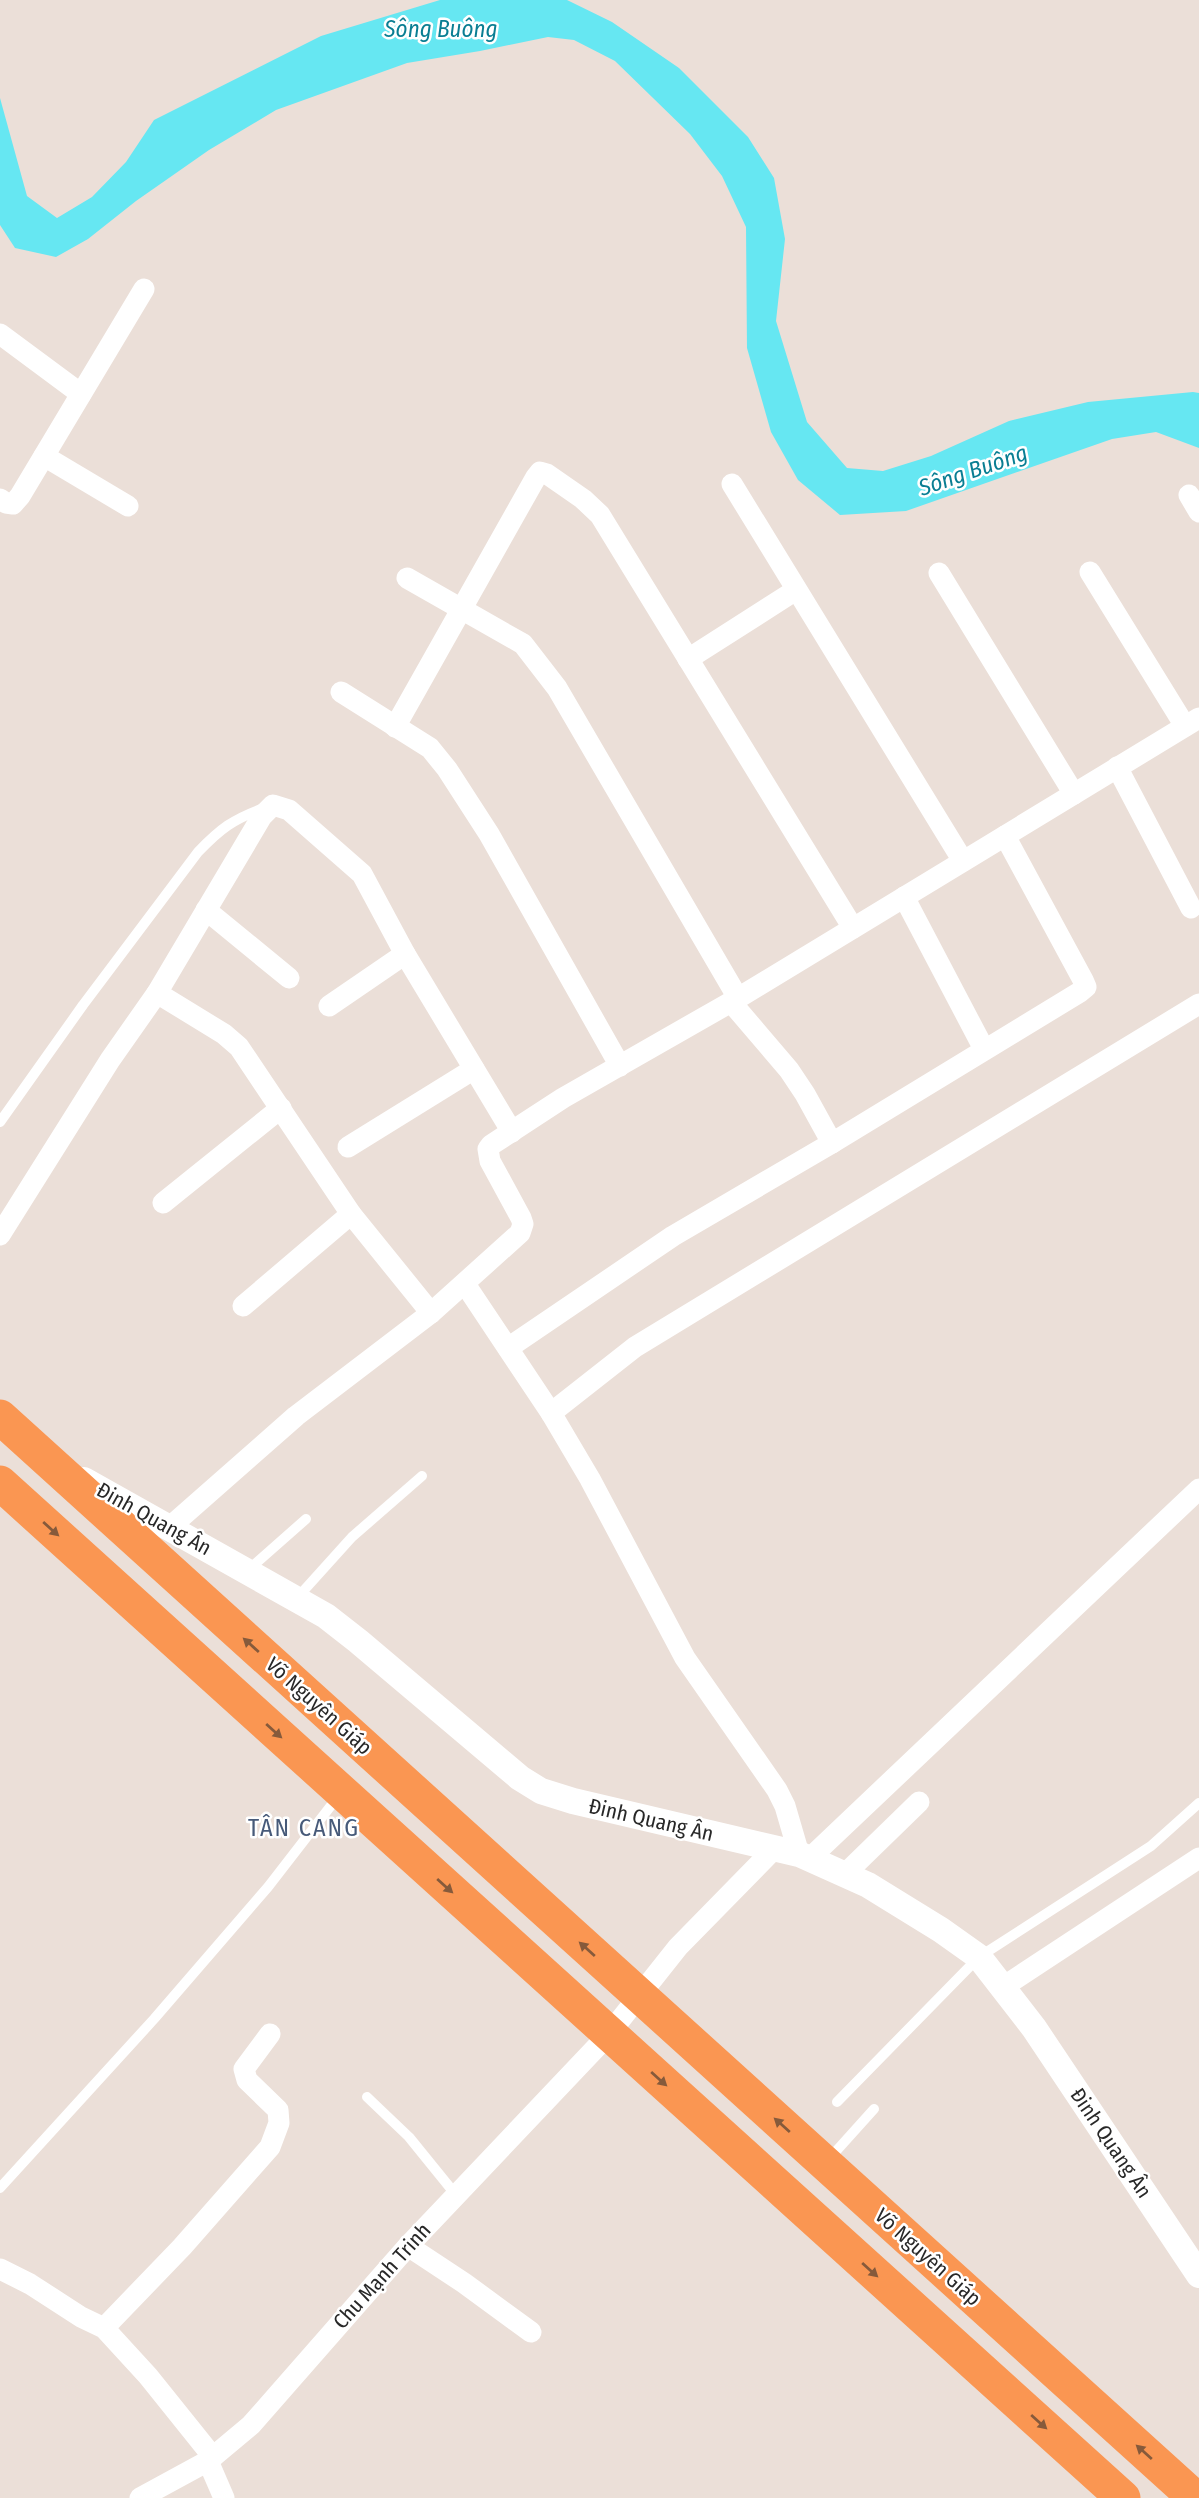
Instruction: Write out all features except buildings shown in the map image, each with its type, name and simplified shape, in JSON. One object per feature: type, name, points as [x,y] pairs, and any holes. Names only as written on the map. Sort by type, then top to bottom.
[{"type":"highway","name":"Võ Nguyên Giáp","points":[[10,1426],[1195,2498]]},
{"type":"highway","points":[[0,1483],[1123,2498]]},
{"type":"street","points":[[0,499],[13,504],[144,289]]},
{"type":"street","points":[[0,334],[81,394]]},
{"type":"street","points":[[44,456],[128,506]]},
{"type":"street","points":[[395,727],[540,472],[547,474],[583,499],[600,515],[853,928]]},
{"type":"street","points":[[732,484],[963,861]]},
{"type":"street","points":[[170,1527],[296,1416],[465,1284],[522,1230],[521,1218],[488,1155],[488,1149],[563,1098],[735,1000],[1192,722],[1090,572]]},
{"type":"street","points":[[939,573],[1074,794]]},
{"type":"street","points":[[407,579],[523,645],[538,661],[557,688],[735,1000],[806,1094],[832,1143]]},
{"type":"street","points":[[688,659],[796,590]]},
{"type":"street","points":[[341,692],[430,748],[489,834],[620,1066]]},
{"type":"street","points":[[1117,768],[1191,908]]},
{"type":"street","points":[[0,1236],[110,1060],[157,993],[262,816],[273,805],[289,810],[362,874],[405,954],[512,1132]]},
{"type":"street","points":[[508,1348],[673,1236],[832,1143],[1086,987],[1005,836]]},
{"type":"street","points":[[904,897],[984,1049]]},
{"type":"street","points":[[206,910],[289,978]]},
{"type":"street","points":[[329,1006],[405,954]]},
{"type":"street","points":[[157,993],[225,1034],[239,1048],[351,1214],[431,1312]]},
{"type":"street","points":[[551,1413],[635,1347],[1199,1004]]},
{"type":"street","points":[[348,1147],[474,1069]]},
{"type":"street","points":[[163,1203],[281,1108]]},
{"type":"street","points":[[243,1306],[351,1214]]},
{"type":"street","points":[[465,1284],[551,1413],[590,1479],[685,1658],[777,1790],[785,1806],[794,1853]]},
{"type":"street","name":"Đinh Quang Ân","points":[[10,1426],[69,1472],[297,1598],[358,1641],[520,1778],[541,1791],[794,1853],[868,1885],[979,1957],[1034,2028],[1199,2275]]},
{"type":"street","name":"Chu Mạnh Trinh","points":[[140,2498],[211,2459],[251,2425],[456,2195],[597,2023],[650,2006],[678,1947],[794,1853],[1199,1489]]},
{"type":"street","points":[[845,1874],[919,1802]]},
{"type":"street","points":[[1003,1987],[1199,1858]]},
{"type":"street","points":[[104,2328],[182,2247],[270,2147],[279,2123],[278,2110],[247,2080],[244,2069],[270,2034]]},
{"type":"street","points":[[408,2246],[531,2332]]},
{"type":"street","points":[[0,2269],[104,2328],[148,2376],[211,2459],[225,2498]]},
{"type":"lane","points":[[0,1122],[83,1005],[198,852],[230,822],[273,805]]},
{"type":"lane","points":[[297,1598],[352,1537],[422,1476]]},
{"type":"lane","points":[[247,1571],[306,1519]]},
{"type":"lane","points":[[0,2188],[154,2019],[268,1887],[342,1792]]},
{"type":"lane","points":[[837,2102],[979,1957],[1151,1846],[1199,1803]]},
{"type":"lane","points":[[367,2097],[409,2137],[456,2195]]},
{"type":"lane","points":[[825,2164],[874,2109]]},
{"type":"water","name":"Sông Buông","points":[[440,0],[567,0],[612,22],[679,68],[748,137],[774,178],[785,239],[776,321],[807,422],[847,468],[883,471],[931,456],[1009,421],[1088,402],[1193,392],[1199,393],[1199,448],[1156,432],[1112,439],[906,511],[840,515],[798,480],[771,432],[747,348],[746,227],[722,176],[690,134],[615,61],[574,40],[548,37],[407,63],[276,110],[209,150],[136,201],[88,239],[56,257],[15,248],[0,225],[0,98],[27,196],[57,218],[92,197],[126,162],[154,120],[321,36]]},
{"type":"district","name":"TÂN CANG","points":[[304,1828]]}]
